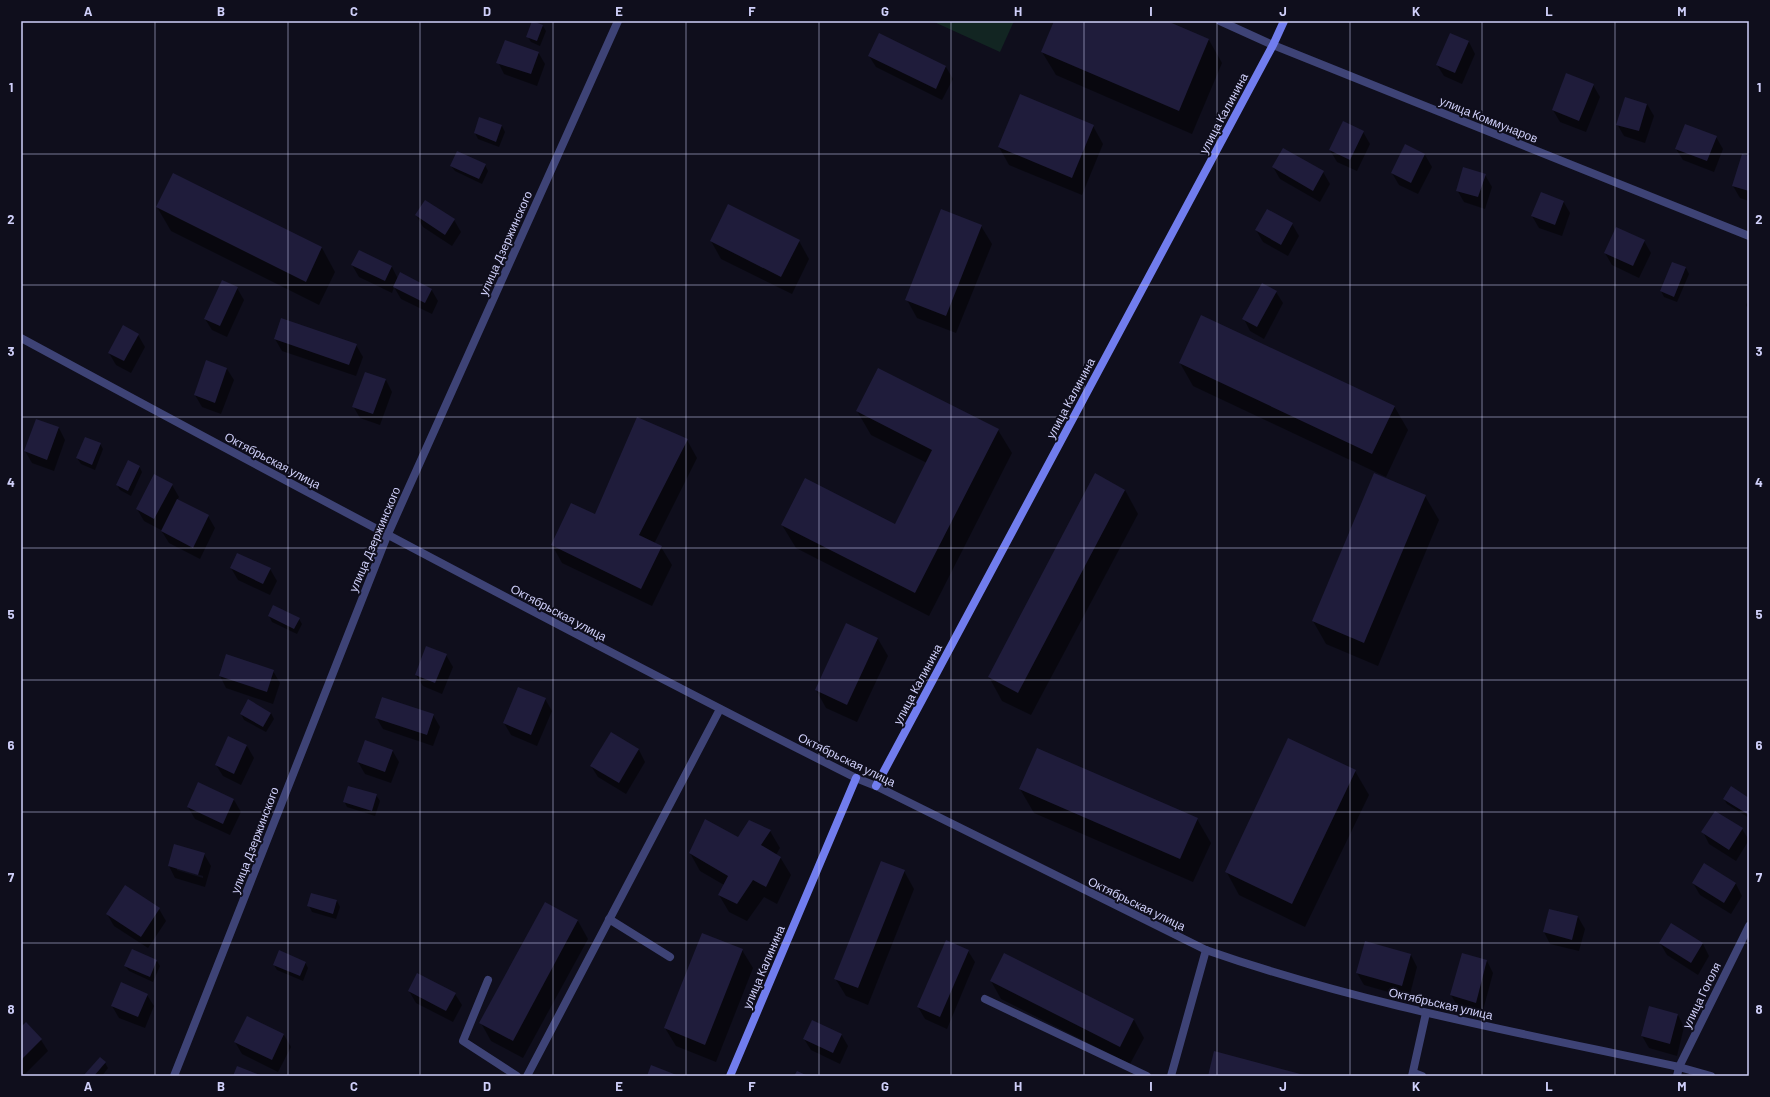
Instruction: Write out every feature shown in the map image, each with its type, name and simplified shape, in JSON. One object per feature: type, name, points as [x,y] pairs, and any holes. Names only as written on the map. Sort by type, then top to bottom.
[{"type":"street","name":"улица Дзержинского","points":[[174,1076],[387,536],[618,21]]},
{"type":"street","name":"улица Коммунаров","points":[[1220,21],[1273,45],[1749,236]]},
{"type":"street","name":"улица Калинина","points":[[876,786],[1273,45],[1284,21]]},
{"type":"street","name":"Октябрьская улица","points":[[21,338],[387,536],[720,709],[856,778],[876,786],[1206,950],[1261,969],[1426,1012],[1679,1067],[1711,1076]]},
{"type":"street","points":[[527,1076],[720,709]]},
{"type":"street","name":"улица Калинина","points":[[730,1076],[856,778]]},
{"type":"street","points":[[609,919],[670,956]]},
{"type":"street","name":"улица Гоголя","points":[[1677,1076],[1679,1067],[1749,926]]},
{"type":"street","points":[[1171,1076],[1206,950]]},
{"type":"street","points":[[488,980],[463,1041],[517,1076]]},
{"type":"street","points":[[985,998],[1147,1076]]},
{"type":"street","points":[[1416,1075],[1426,1012]]},
{"type":"green space","points":[[932,21],[1014,21],[1000,52]]},
{"type":"building","points":[[532,21],[543,25],[537,41],[526,37]]},
{"type":"building","points":[[1054,21],[1167,21],[1209,39],[1179,111],[1041,52]]},
{"type":"building","points":[[879,33],[946,66],[936,89],[868,56]]},
{"type":"building","points":[[1450,33],[1469,41],[1455,73],[1436,65]]},
{"type":"building","points":[[505,40],[539,52],[531,74],[496,63]]},
{"type":"building","points":[[1566,73],[1594,84],[1579,121],[1552,110]]},
{"type":"building","points":[[1020,94],[1094,125],[1072,178],[998,147]]},
{"type":"building","points":[[1625,97],[1647,104],[1639,131],[1616,125]]},
{"type":"building","points":[[479,117],[502,125],[496,142],[474,133]]},
{"type":"building","points":[[1343,121],[1364,131],[1350,160],[1329,150]]},
{"type":"building","points":[[1685,124],[1717,136],[1707,161],[1675,149]]},
{"type":"building","points":[[1405,144],[1425,154],[1411,183],[1391,173]]},
{"type":"building","points":[[1283,148],[1324,171],[1313,191],[1272,167]]},
{"type":"building","points":[[457,151],[486,164],[479,179],[450,166]]},
{"type":"building","points":[[1742,154],[1749,156],[1749,191],[1732,186]]},
{"type":"building","points":[[1463,167],[1486,174],[1478,197],[1456,191]]},
{"type":"building","points":[[173,173],[322,247],[306,282],[156,207]]},
{"type":"building","points":[[1541,192],[1564,201],[1555,225],[1531,216]]},
{"type":"building","points":[[425,200],[455,219],[445,235],[415,215]]},
{"type":"building","points":[[728,204],[800,240],[781,277],[710,241]]},
{"type":"building","points":[[941,209],[982,225],[946,316],[905,300]]},
{"type":"building","points":[[1267,209],[1293,223],[1281,245],[1255,230]]},
{"type":"building","points":[[1616,227],[1645,240],[1633,266],[1604,253]]},
{"type":"building","points":[[359,250],[392,266],[385,281],[351,265]]},
{"type":"building","points":[[1672,262],[1686,267],[1674,297],[1660,291]]},
{"type":"building","points":[[400,272],[432,289],[425,303],[393,287]]},
{"type":"building","points":[[222,280],[238,287],[220,326],[204,319]]},
{"type":"building","points":[[1262,283],[1277,291],[1257,327],[1242,319]]},
{"type":"building","points":[[1201,315],[1395,406],[1372,454],[1179,363]]},
{"type":"building","points":[[281,318],[357,344],[349,365],[274,339]]},
{"type":"building","points":[[123,325],[139,334],[124,361],[108,353]]},
{"type":"building","points":[[206,360],[227,368],[215,403],[194,395]]},
{"type":"building","points":[[878,368],[999,429],[915,593],[781,525],[805,478],[895,524],[932,450],[856,411]]},
{"type":"building","points":[[365,372],[386,379],[373,414],[352,407]]},
{"type":"building","points":[[637,417],[688,439],[639,535],[662,546],[641,589],[551,545],[571,503],[595,514]]},
{"type":"building","points":[[36,419],[59,427],[47,460],[24,451]]},
{"type":"building","points":[[85,437],[101,443],[92,465],[76,458]]},
{"type":"building","points":[[128,460],[140,466],[128,491],[116,485]]},
{"type":"building","points":[[1095,473],[1125,490],[1018,693],[988,677]]},
{"type":"building","points":[[1374,473],[1426,495],[1364,643],[1312,621]]},
{"type":"building","points":[[154,474],[173,484],[154,519],[136,509]]},
{"type":"building","points":[[177,499],[209,515],[193,548],[161,531]]},
{"type":"building","points":[[237,553],[271,568],[263,584],[230,568]]},
{"type":"building","points":[[273,605],[300,618],[294,629],[268,616]]},
{"type":"building","points":[[846,623],[878,638],[847,705],[815,690]]},
{"type":"building","points":[[426,646],[447,654],[435,683],[415,675]]},
{"type":"building","points":[[226,654],[274,670],[267,692],[219,676]]},
{"type":"building","points":[[518,687],[546,698],[531,735],[503,723]]},
{"type":"building","points":[[382,697],[434,714],[427,735],[375,718]]},
{"type":"building","points":[[248,699],[271,713],[263,727],[240,714]]},
{"type":"building","points":[[611,732],[639,749],[619,783],[590,766]]},
{"type":"building","points":[[228,736],[247,745],[234,774],[215,765]]},
{"type":"building","points":[[1288,738],[1356,770],[1292,904],[1225,872]]},
{"type":"building","points":[[365,740],[393,750],[385,772],[357,762]]},
{"type":"building","points":[[1037,748],[1198,818],[1180,859],[1019,789]]},
{"type":"building","points":[[198,782],[234,799],[223,824],[187,807]]},
{"type":"building","points":[[348,786],[377,794],[372,811],[343,802]]},
{"type":"building","points":[[1731,786],[1749,798],[1749,815],[1723,799]]},
{"type":"building","points":[[1715,811],[1743,828],[1729,850],[1701,832]]},
{"type":"building","points":[[705,819],[738,837],[749,820],[771,830],[761,845],[781,857],[766,887],[753,880],[737,904],[718,895],[728,876],[689,853]]},
{"type":"building","points":[[174,844],[205,853],[198,875],[168,866]]},
{"type":"building","points":[[881,861],[905,870],[858,988],[834,979]]},
{"type":"building","points":[[1704,863],[1736,883],[1724,903],[1692,883]]},
{"type":"building","points":[[125,885],[160,908],[141,937],[106,914]]},
{"type":"building","points":[[311,893],[337,900],[333,914],[307,906]]},
{"type":"building","points":[[545,902],[578,920],[513,1041],[479,1023]]},
{"type":"building","points":[[1549,909],[1578,916],[1572,940],[1543,932]]},
{"type":"building","points":[[1671,923],[1703,943],[1691,963],[1659,943]]},
{"type":"building","points":[[702,933],[743,949],[705,1045],[664,1028]]},
{"type":"building","points":[[946,940],[969,950],[940,1017],[917,1007]]},
{"type":"building","points":[[1365,941],[1411,954],[1402,986],[1356,973]]},
{"type":"building","points":[[132,949],[157,960],[150,977],[124,966]]},
{"type":"building","points":[[279,950],[306,962],[300,976],[273,965]]},
{"type":"building","points":[[1004,953],[1134,1019],[1120,1047],[990,981]]},
{"type":"building","points":[[1462,953],[1487,960],[1476,1003],[1450,995]]},
{"type":"building","points":[[417,973],[456,993],[446,1011],[408,991]]},
{"type":"building","points":[[121,982],[148,994],[138,1017],[111,1006]]},
{"type":"building","points":[[1649,1006],[1678,1014],[1670,1044],[1641,1036]]},
{"type":"building","points":[[247,1016],[284,1034],[272,1060],[234,1042]]},
{"type":"building","points":[[812,1020],[842,1034],[833,1053],[803,1039]]},
{"type":"building","points":[[26,1022],[42,1039],[21,1060],[21,1027]]},
{"type":"building","points":[[1214,1051],[1308,1076],[1208,1076]]},
{"type":"building","points":[[100,1057],[106,1062],[94,1076],[84,1075]]},
{"type":"building","points":[[651,1065],[679,1076],[647,1076]]},
{"type":"building","points":[[237,1066],[260,1075],[233,1076]]},
{"type":"building","points":[[797,1071],[808,1076],[794,1076]]}]
